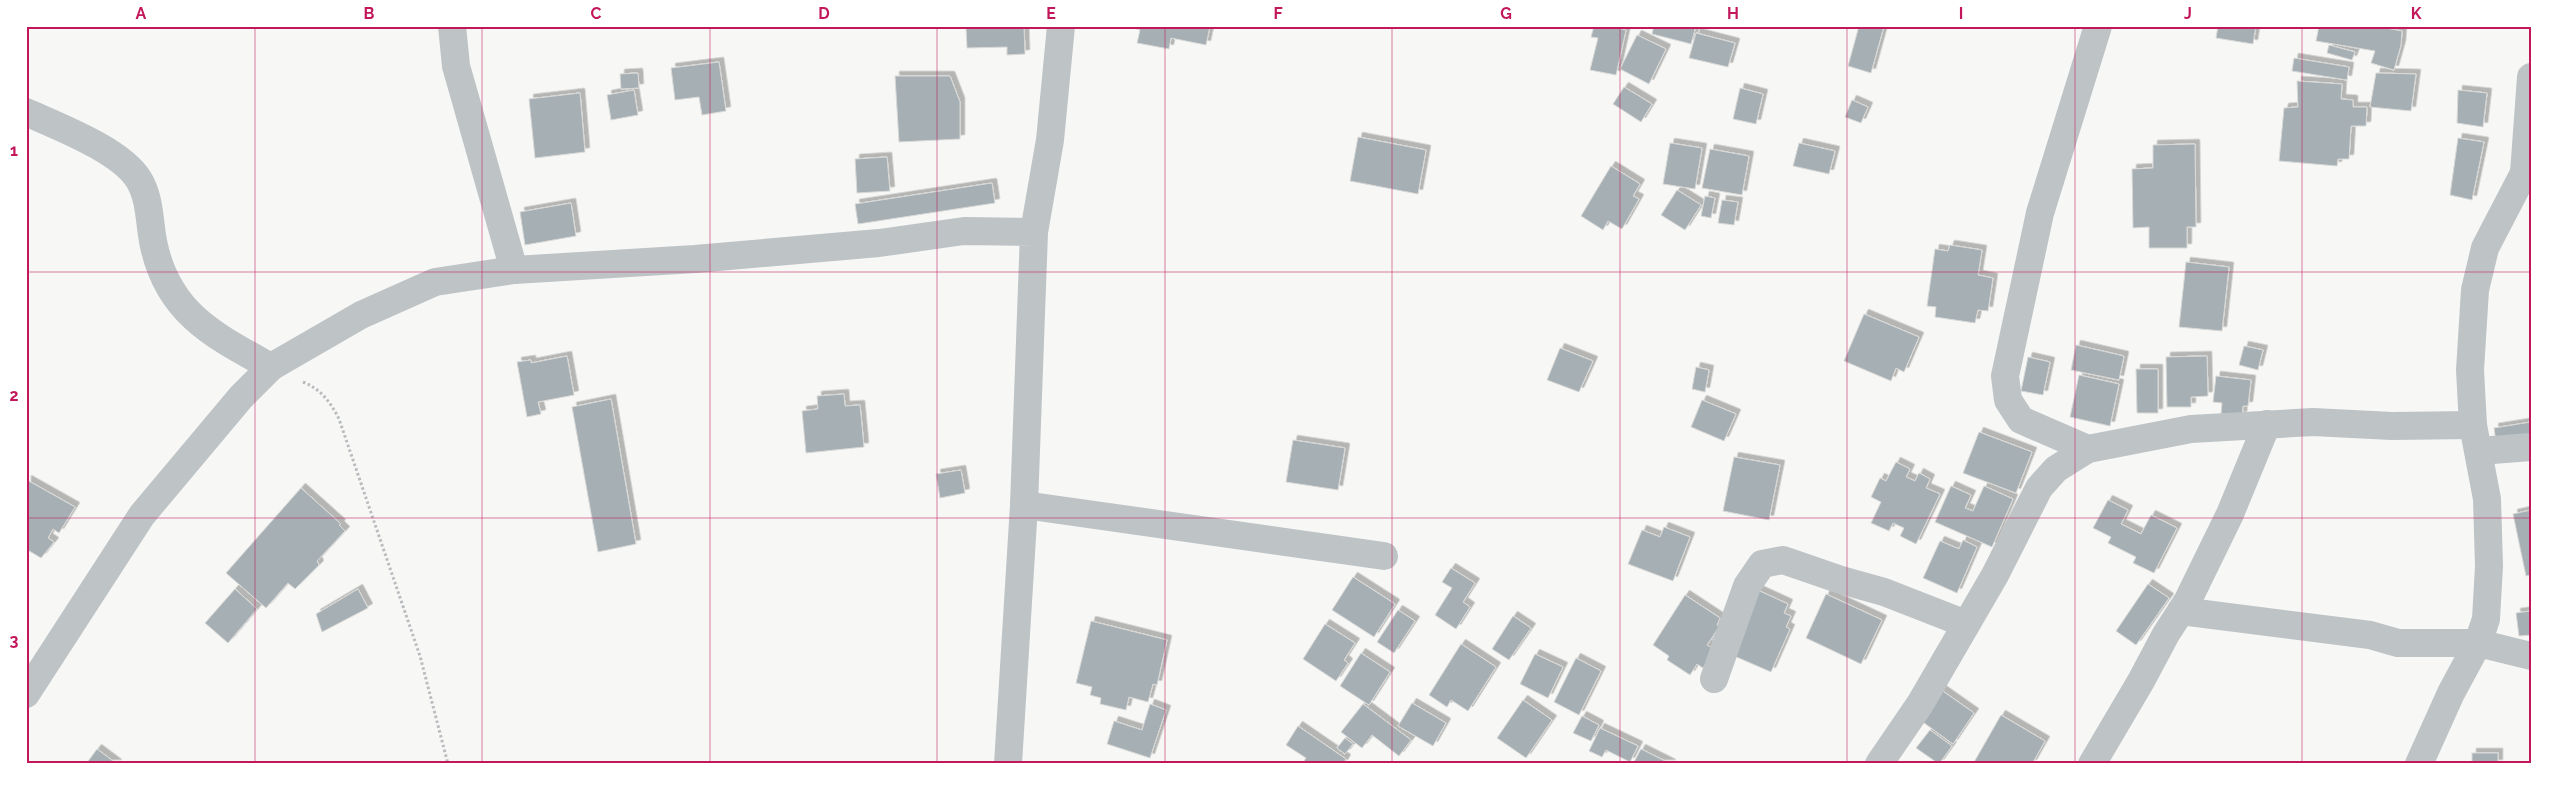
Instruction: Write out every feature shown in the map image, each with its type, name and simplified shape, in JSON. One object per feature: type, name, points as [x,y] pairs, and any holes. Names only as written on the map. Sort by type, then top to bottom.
[{"type":"street","points":[[452,26],[456,66],[514,270]]},
{"type":"street","points":[[1008,764],[1024,505],[1034,232],[1050,140],[1061,26]]},
{"type":"street","points":[[2088,449],[2021,420],[2008,400],[2005,376],[2040,213],[2098,26]]},
{"type":"street","points":[[2419,764],[2450,693],[2478,644],[2486,619],[2489,566],[2486,499],[2473,425],[2470,370],[2475,290],[2485,248],[2527,173],[2531,77]]},
{"type":"street","points":[[26,112],[84,138],[123,164],[139,179],[146,196],[154,247],[165,280],[179,304],[202,327],[271,367]]},
{"type":"street","points":[[26,694],[142,515],[194,450],[271,367],[361,315],[435,282],[514,270],[695,259],[879,243],[964,231],[1034,232]]},
{"type":"street","points":[[1879,764],[1920,704],[1995,575],[2021,519],[2039,488],[2056,469],[2088,449],[2191,429],[2267,424],[2313,422],[2392,426],[2473,425]]},
{"type":"street","points":[[2092,764],[2181,611],[2230,514],[2267,424]]},
{"type":"street","points":[[2479,451],[2531,447]]},
{"type":"street","points":[[1024,505],[1384,556]]},
{"type":"street","points":[[1714,679],[1747,586],[1762,564],[1783,560],[1841,580],[1884,592],[1966,624]]},
{"type":"street","points":[[2181,611],[2370,635],[2398,643],[2478,644],[2531,656]]},
{"type":"path","points":[[271,367],[312,385],[331,402],[339,419],[420,656],[448,764]]},
{"type":"building","points":[[1024,26],[1025,54],[1007,55],[1007,47],[967,48],[966,28]]},
{"type":"building","points":[[1127,26],[1210,26],[1206,45],[1171,38],[1169,49],[1137,43],[1140,30]]},
{"type":"building","points":[[1594,26],[1609,26],[1626,30],[1616,75],[1590,70],[1598,38],[1591,37]]},
{"type":"building","points":[[1654,26],[1696,26],[1691,44],[1652,34]]},
{"type":"building","points":[[1859,26],[1884,26],[1871,73],[1848,66]]},
{"type":"building","points":[[2218,26],[2256,26],[2253,44],[2216,38]]},
{"type":"building","points":[[2319,26],[2375,26],[2402,31],[2401,45],[2394,70],[2371,63],[2375,51],[2316,41]]},
{"type":"building","points":[[1696,33],[1735,43],[1728,67],[1689,58]]},
{"type":"building","points":[[1637,35],[1666,49],[1649,84],[1620,69]]},
{"type":"building","points":[[2329,45],[2355,52],[2352,60],[2327,53]]},
{"type":"building","points":[[2294,58],[2349,67],[2347,80],[2292,71]]},
{"type":"building","points":[[719,62],[726,111],[702,115],[699,97],[675,100],[671,68]]},
{"type":"building","points":[[638,73],[639,88],[621,89],[620,74]]},
{"type":"building","points":[[2376,73],[2416,74],[2411,111],[2370,107]]},
{"type":"building","points":[[895,76],[950,76],[960,102],[960,139],[899,142]]},
{"type":"building","points":[[2297,81],[2342,84],[2341,99],[2353,100],[2353,107],[2367,107],[2366,126],[2351,126],[2349,159],[2338,159],[2337,166],[2279,161],[2284,108],[2298,107]]},
{"type":"building","points":[[1624,87],[1652,104],[1641,122],[1613,104]]},
{"type":"building","points":[[1740,88],[1763,94],[1756,124],[1733,119]]},
{"type":"building","points":[[634,90],[638,115],[611,120],[607,95]]},
{"type":"building","points":[[2458,90],[2487,93],[2483,127],[2457,123]]},
{"type":"building","points":[[580,93],[585,152],[535,158],[529,99]]},
{"type":"building","points":[[1852,100],[1868,107],[1861,123],[1845,117]]},
{"type":"building","points":[[1358,137],[1426,150],[1418,194],[1350,181]]},
{"type":"building","points":[[2458,138],[2484,142],[2472,200],[2450,195]]},
{"type":"building","points":[[1670,143],[1702,148],[1695,189],[1663,184]]},
{"type":"building","points":[[1799,143],[1835,151],[1829,174],[1793,166]]},
{"type":"building","points":[[2195,144],[2196,227],[2187,227],[2187,248],[2149,248],[2149,227],[2133,228],[2132,169],[2153,168],[2153,145]]},
{"type":"building","points":[[1710,149],[1749,156],[1742,195],[1702,188]]},
{"type":"building","points":[[887,157],[890,191],[857,193],[855,159]]},
{"type":"building","points":[[1611,166],[1640,184],[1633,196],[1639,199],[1622,229],[1608,221],[1603,230],[1581,216]]},
{"type":"building","points":[[992,183],[995,203],[858,224],[855,204]]},
{"type":"building","points":[[1677,190],[1701,205],[1685,230],[1661,215]]},
{"type":"building","points":[[1705,196],[1715,198],[1711,218],[1701,216]]},
{"type":"building","points":[[1722,200],[1738,202],[1734,225],[1718,223]]},
{"type":"building","points":[[571,203],[576,236],[525,245],[520,212]]},
{"type":"building","points":[[1950,245],[1982,250],[1978,275],[1993,278],[1988,311],[1978,310],[1975,323],[1935,317],[1936,307],[1927,306],[1935,249],[1948,251]]},
{"type":"building","points":[[2186,262],[2229,267],[2222,331],[2179,327]]},
{"type":"building","points":[[1864,314],[1919,337],[1904,372],[1896,368],[1891,381],[1844,361]]},
{"type":"building","points":[[2076,345],[2124,356],[2119,380],[2071,370]]},
{"type":"building","points":[[2244,346],[2263,350],[2258,370],[2239,365]]},
{"type":"building","points":[[1560,348],[1593,361],[1579,392],[1547,380]]},
{"type":"building","points":[[567,356],[574,395],[538,402],[541,414],[527,417],[517,362],[531,360],[531,363]]},
{"type":"building","points":[[2207,356],[2208,396],[2191,397],[2191,407],[2167,407],[2166,357]]},
{"type":"building","points":[[2028,357],[2050,362],[2043,395],[2021,391]]},
{"type":"building","points":[[1696,367],[1709,370],[1705,392],[1692,389]]},
{"type":"building","points":[[2136,369],[2158,369],[2158,413],[2137,413]]},
{"type":"building","points":[[2079,375],[2119,384],[2110,426],[2070,417]]},
{"type":"building","points":[[2216,376],[2251,380],[2248,406],[2243,406],[2242,416],[2221,414],[2222,403],[2213,402]]},
{"type":"building","points":[[844,394],[845,406],[860,405],[864,447],[806,453],[802,411],[818,409],[817,396]]},
{"type":"building","points":[[611,399],[636,544],[598,552],[572,407]]},
{"type":"building","points":[[1702,400],[1736,414],[1724,441],[1691,427]]},
{"type":"building","points":[[2531,422],[2531,436],[2496,442],[2494,428]]},
{"type":"building","points":[[1979,432],[2032,452],[2016,493],[1963,473]]},
{"type":"building","points":[[1293,440],[1345,448],[1338,490],[1286,482]]},
{"type":"building","points":[[1734,457],[1780,465],[1769,520],[1723,511]]},
{"type":"building","points":[[1896,462],[1910,469],[1906,477],[1915,481],[1919,473],[1930,479],[1926,488],[1940,494],[1916,544],[1900,536],[1904,528],[1893,523],[1889,531],[1871,523],[1881,502],[1871,497],[1880,478],[1886,481]]},
{"type":"building","points":[[961,470],[965,493],[940,498],[936,474]]},
{"type":"building","points":[[27,480],[75,507],[59,533],[53,529],[48,538],[54,542],[41,558],[26,549]]},
{"type":"building","points":[[1951,486],[1971,495],[1965,508],[1973,511],[1984,486],[2013,499],[1992,547],[1935,522]]},
{"type":"building","points":[[301,488],[341,524],[339,525],[345,531],[317,561],[319,565],[295,589],[288,583],[266,608],[226,573]]},
{"type":"building","points":[[2108,500],[2128,510],[2121,524],[2141,534],[2151,515],[2177,528],[2154,573],[2133,563],[2136,557],[2108,543],[2111,537],[2093,528]]},
{"type":"building","points":[[2531,510],[2531,575],[2526,576],[2513,514]]},
{"type":"building","points":[[1664,527],[1690,537],[1673,581],[1628,564],[1642,530],[1660,537]]},
{"type":"building","points":[[1963,540],[1977,547],[1957,593],[1923,578],[1940,541],[1959,549]]},
{"type":"building","points":[[1451,568],[1475,583],[1463,602],[1470,607],[1456,629],[1435,615],[1452,588],[1442,582]]},
{"type":"building","points":[[1353,577],[1395,604],[1374,637],[1332,610]]},
{"type":"building","points":[[2148,584],[2169,598],[2136,645],[2116,631]]},
{"type":"building","points":[[1753,588],[1788,604],[1784,613],[1791,616],[1786,627],[1790,629],[1771,672],[1725,652]]},
{"type":"building","points":[[235,589],[257,609],[228,643],[205,623]]},
{"type":"building","points":[[358,589],[368,608],[322,632],[316,614]]},
{"type":"building","points":[[1826,594],[1882,620],[1861,664],[1806,638]]},
{"type":"building","points":[[1685,595],[1720,618],[1717,625],[1719,627],[1707,645],[1715,650],[1703,668],[1697,664],[1690,675],[1667,660],[1669,656],[1653,645]]},
{"type":"building","points":[[1398,610],[1415,621],[1394,653],[1377,642]]},
{"type":"building","points":[[2531,611],[2531,635],[2519,636],[2516,613]]},
{"type":"building","points":[[1513,616],[1531,628],[1509,660],[1492,649]]},
{"type":"building","points":[[1091,621],[1167,640],[1157,685],[1153,684],[1148,702],[1129,697],[1126,710],[1100,704],[1101,698],[1090,695],[1092,687],[1076,683]]},
{"type":"building","points":[[1325,624],[1355,643],[1344,660],[1348,663],[1336,681],[1303,659]]},
{"type":"building","points":[[1461,644],[1496,667],[1468,711],[1451,700],[1447,707],[1429,695]]},
{"type":"building","points":[[1361,653],[1390,672],[1369,705],[1340,686]]},
{"type":"building","points":[[1535,654],[1563,667],[1548,698],[1520,684]]},
{"type":"building","points":[[1576,658],[1601,671],[1579,715],[1554,702]]},
{"type":"building","points":[[1937,687],[1974,713],[1953,744],[1916,717]]},
{"type":"building","points":[[1523,700],[1552,720],[1526,758],[1497,738]]},
{"type":"building","points":[[1412,703],[1446,723],[1433,746],[1398,726]]},
{"type":"building","points":[[1150,704],[1166,710],[1150,758],[1107,744],[1114,721],[1142,730]]},
{"type":"building","points":[[1363,704],[1411,740],[1399,756],[1372,735],[1362,748],[1341,732]]},
{"type":"building","points":[[2001,715],[2045,741],[2032,764],[1973,764]]},
{"type":"building","points":[[1582,716],[1599,725],[1591,741],[1573,733]]},
{"type":"building","points":[[1298,726],[1346,759],[1343,764],[1302,764],[1306,758],[1286,745]]},
{"type":"building","points":[[1600,728],[1638,746],[1630,762],[1606,750],[1602,757],[1589,751]]},
{"type":"building","points":[[1930,730],[1952,746],[1939,764],[1916,748]]},
{"type":"building","points":[[1345,738],[1353,744],[1345,754],[1337,748]]},
{"type":"building","points":[[97,749],[117,764],[86,764]]},
{"type":"building","points":[[1641,749],[1671,764],[1633,764]]},
{"type":"building","points":[[2472,753],[2498,753],[2498,764],[2472,764]]}]
